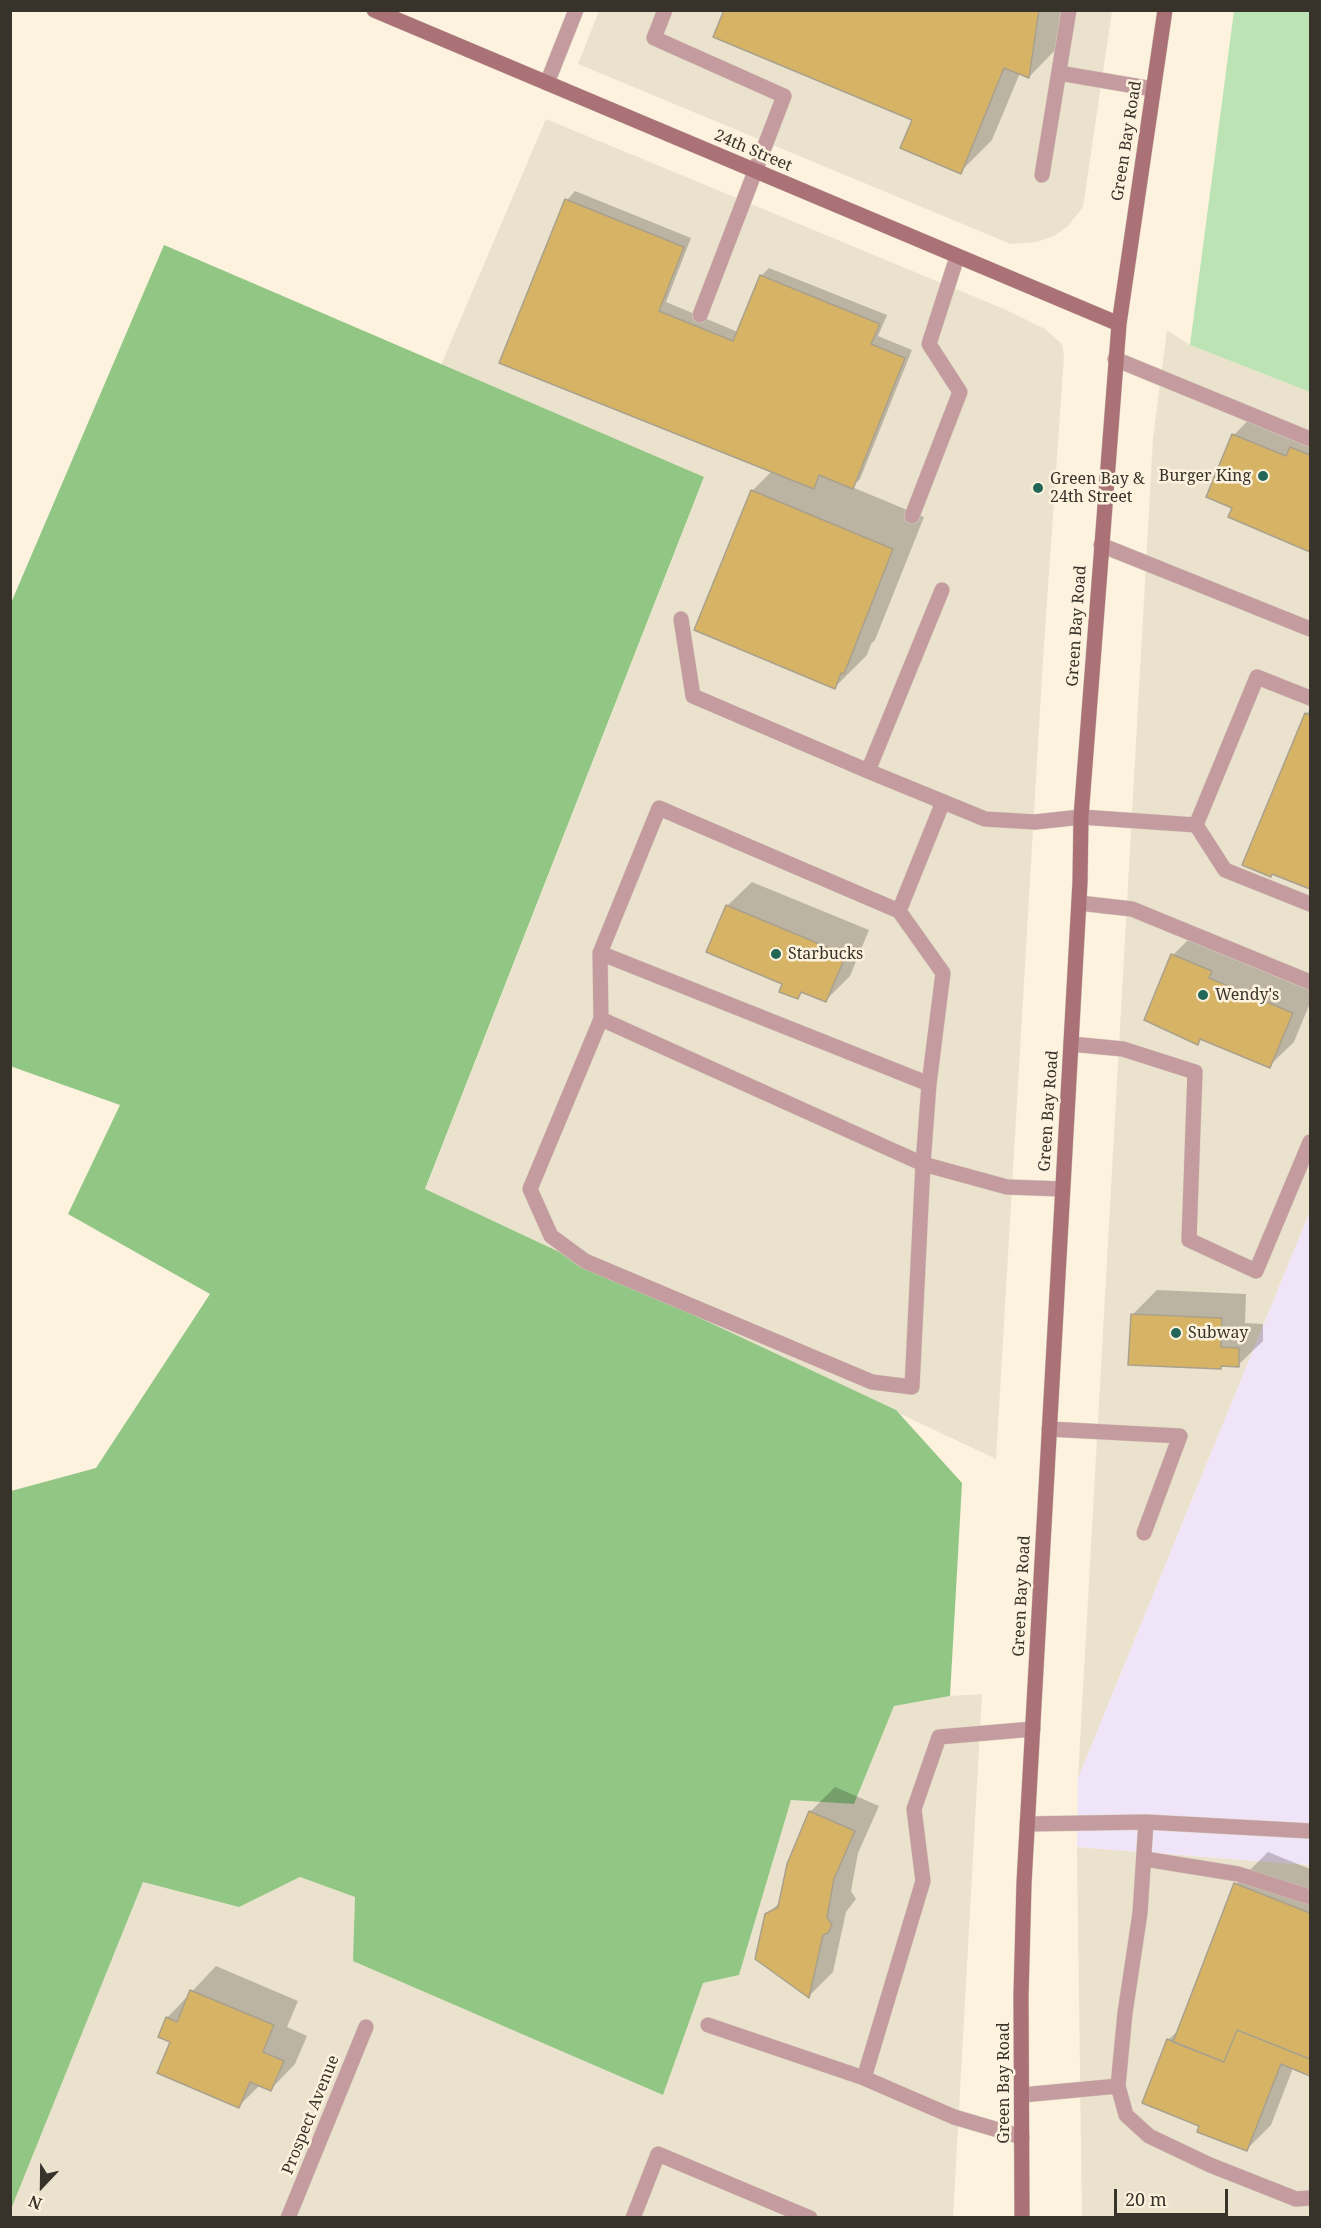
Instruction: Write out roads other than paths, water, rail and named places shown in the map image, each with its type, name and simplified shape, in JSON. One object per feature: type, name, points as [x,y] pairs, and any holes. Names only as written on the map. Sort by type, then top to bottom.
[{"type":"main road","name":"24th Street","points":[[374,10],[397,15],[547,83],[1119,324]]},
{"type":"main road","name":"Green Bay Road","points":[[1022,2217],[1021,1996],[1027,1824],[1079,903],[1081,817],[1115,359],[1165,10]]},
{"type":"street","points":[[547,83],[576,10]]},
{"type":"street","points":[[665,10],[654,38],[784,96],[700,315]]},
{"type":"street","points":[[1042,175],[1069,10]]},
{"type":"street","points":[[1059,73],[1153,89]]},
{"type":"street","points":[[912,516],[960,392],[929,344],[957,256]]},
{"type":"street","points":[[1115,359],[1311,439]]},
{"type":"street","points":[[1101,545],[1311,629]]},
{"type":"street","points":[[868,771],[942,590]]},
{"type":"street","points":[[681,620],[693,696],[985,819],[1035,822],[1081,817],[1196,825]]},
{"type":"street","points":[[1196,825],[1257,677],[1311,699]]},
{"type":"street","points":[[899,911],[943,802]]},
{"type":"street","points":[[659,808],[899,911],[943,973],[929,1084],[923,1164],[912,1387],[872,1382],[585,1261],[551,1236],[530,1189],[601,1019],[600,953],[659,808]]},
{"type":"street","points":[[1196,825],[1225,870],[1311,904]]},
{"type":"street","points":[[1079,903],[1132,909],[1311,982]]},
{"type":"street","points":[[600,953],[929,1084]]},
{"type":"street","points":[[601,1019],[923,1164],[1007,1186],[1062,1189]]},
{"type":"street","points":[[1071,1044],[1123,1049],[1195,1072],[1189,1240],[1256,1271],[1311,1142]]},
{"type":"street","points":[[1049,1429],[1180,1436],[1144,1533]]},
{"type":"street","points":[[864,2078],[923,1881],[914,1809],[939,1737],[1033,1728]]},
{"type":"street","points":[[1027,1824],[1146,1822],[1311,1831]]},
{"type":"street","points":[[1146,1822],[1140,1913],[1125,2013],[1118,2086],[1126,2115],[1149,2136],[1210,2165],[1296,2199],[1311,2198]]},
{"type":"street","points":[[1145,1859],[1238,1874],[1311,1897]]},
{"type":"street","points":[[708,2025],[864,2078],[954,2117],[1022,2137]]},
{"type":"street","name":"Prospect Avenue","points":[[288,2217],[366,2027]]},
{"type":"street","points":[[1022,2095],[1118,2086]]},
{"type":"street","points":[[633,2217],[658,2154],[810,2217]]},
{"type":"place","name":"Burger King","points":[[1263,476]]},
{"type":"place","name":"Green Bay & 24th Street","points":[[1038,488]]},
{"type":"place","name":"Starbucks","points":[[776,954]]},
{"type":"place","name":"Wendy's","points":[[1203,995]]},
{"type":"place","name":"Subway","points":[[1176,1333]]}]
